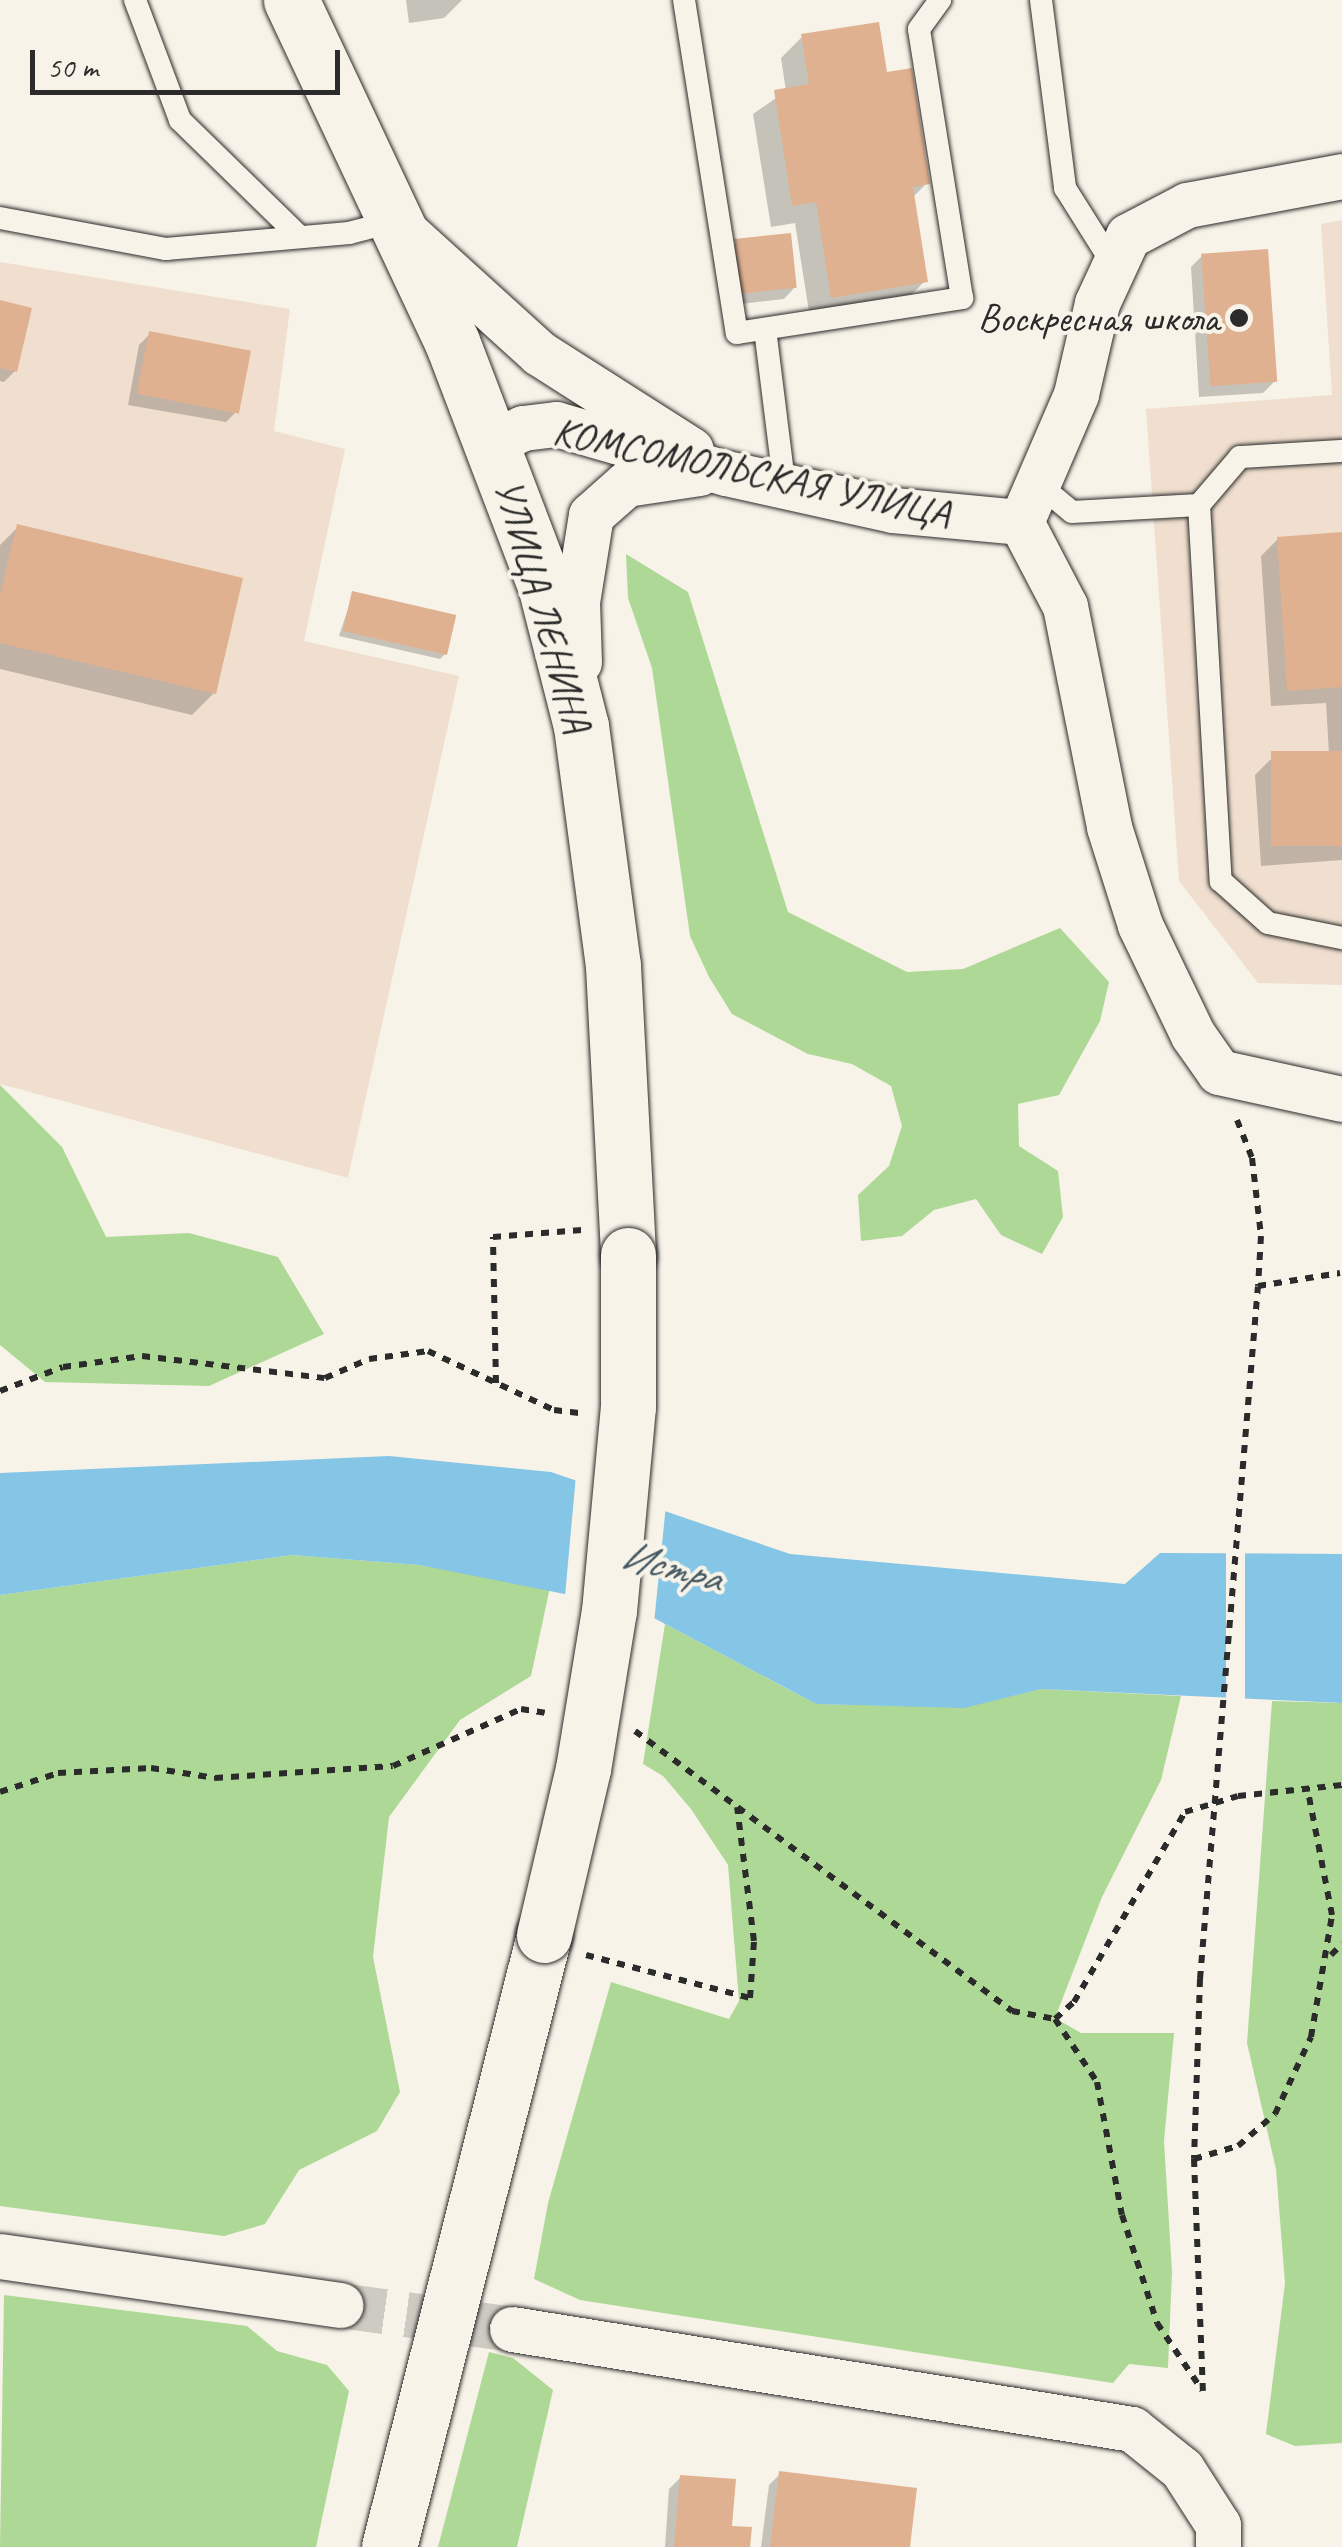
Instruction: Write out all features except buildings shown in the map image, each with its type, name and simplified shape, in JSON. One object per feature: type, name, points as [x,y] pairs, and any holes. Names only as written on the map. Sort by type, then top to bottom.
[{"type":"main road","name":"УЛИЦА ЛЕНИНА","points":[[291,0],[494,442],[545,585],[581,726],[613,966],[613,1241],[628,1407],[608,1611],[583,1769],[562,1944],[388,2547]]},
{"type":"street","points":[[1342,176],[1187,204],[1128,236],[1111,262],[1076,394],[1029,502],[1064,606],[1109,827],[1140,925],[1168,989],[1220,1072],[1342,1099]]},
{"type":"street","points":[[395,220],[464,290],[539,353],[726,473]]},
{"type":"street","name":"КОМСОМОЛЬСКАЯ УЛИЦА","points":[[494,442],[523,428],[556,424],[726,473],[784,481],[894,510],[1029,502]]},
{"type":"street","points":[[581,726],[577,602],[591,515],[626,484],[665,474],[726,473]]},
{"type":"street","points":[[0,2256],[340,2304]]},
{"type":"street","points":[[512,2329],[1132,2429],[1182,2469],[1218,2525],[1218,2547]]},
{"type":"lane","points":[[135,0],[180,120],[298,235]]},
{"type":"lane","points":[[684,0],[737,333],[962,298],[919,29],[940,0]]},
{"type":"lane","points":[[1041,0],[1065,188],[1111,262]]},
{"type":"lane","points":[[0,218],[166,248],[298,235],[395,220]]},
{"type":"lane","points":[[765,329],[784,481]]},
{"type":"lane","points":[[1342,451],[1240,458],[1199,505],[1221,881],[1268,923],[1342,938]]},
{"type":"lane","points":[[1029,502],[1072,512],[1199,505]]},
{"type":"path","points":[[629,1727],[1012,2011],[1055,2019],[1097,2082],[1122,2216],[1157,2323],[1202,2391],[1194,2159],[1200,1979],[1262,1236],[1252,1158],[1220,1072]]},
{"type":"path","points":[[496,1383],[493,1238],[613,1241]]},
{"type":"path","points":[[1258,1286],[1340,1273]]},
{"type":"path","points":[[0,1391],[63,1367],[142,1356],[325,1378],[369,1358],[428,1351],[554,1410],[590,1414]]},
{"type":"path","points":[[0,1792],[58,1773],[132,1769],[215,1778],[341,1774],[393,1766],[520,1709],[557,1715]]},
{"type":"path","points":[[1055,2019],[1074,2002],[1185,1812],[1238,1796],[1308,1792],[1342,1785]]},
{"type":"path","points":[[1194,2159],[1238,2146],[1276,2114],[1312,2037],[1330,1956],[1332,1915],[1308,1792]]},
{"type":"path","points":[[562,1944],[750,1998],[754,1941],[737,1806]]},
{"type":"path","points":[[1330,1956],[1342,1944]]},
{"type":"shaded area","points":[[1342,220],[1342,985],[1258,983],[1179,881],[1146,409],[1332,395],[1321,224]]},
{"type":"shaded area","points":[[0,262],[290,309],[274,431],[345,449],[304,641],[459,676],[348,1178],[0,1084]]},
{"type":"green space","points":[[626,554],[688,592],[788,912],[907,972],[963,969],[1060,928],[1109,982],[1100,1021],[1059,1095],[1018,1104],[1019,1146],[1058,1171],[1063,1217],[1042,1254],[1001,1235],[976,1199],[934,1210],[902,1236],[861,1241],[858,1195],[889,1166],[902,1126],[891,1086],[852,1064],[808,1054],[732,1014],[709,977],[690,936],[652,668],[628,598]]},
{"type":"green space","points":[[0,1085],[62,1147],[106,1237],[189,1233],[278,1257],[324,1334],[209,1386],[45,1382],[0,1345]]},
{"type":"green space","points":[[292,1555],[419,1565],[550,1587],[531,1676],[460,1720],[389,1817],[373,1957],[400,2092],[377,2131],[299,2170],[265,2224],[224,2236],[0,2206],[0,1595]]},
{"type":"green space","points":[[665,1624],[816,1704],[964,1707],[1041,1689],[1181,1696],[1161,1780],[1102,1897],[1055,2018],[1081,2033],[1174,2033],[1164,2141],[1172,2272],[1168,2368],[1129,2364],[1113,2383],[580,2300],[534,2279],[548,2203],[611,1982],[729,2019],[739,2001],[728,1865],[691,1809],[663,1776],[643,1764]]},
{"type":"green space","points":[[1272,1701],[1342,1703],[1342,2443],[1295,2446],[1266,2434],[1285,2283],[1276,2169],[1247,2043]]},
{"type":"green space","points":[[4,2295],[247,2326],[277,2351],[327,2365],[349,2391],[316,2547],[0,2547]]},
{"type":"green space","points":[[489,2352],[513,2358],[553,2390],[517,2547],[438,2547]]},
{"type":"water","name":"Истра","points":[[389,1456],[551,1472],[790,1554],[1125,1584],[1160,1553],[1342,1554],[1342,1703],[1041,1689],[964,1708],[816,1704],[635,1608],[419,1565],[292,1555],[0,1595],[0,1473]]},
{"type":"pier","points":[[576,1475],[666,1505],[654,1623],[565,1596]]},
{"type":"pier","points":[[1226,1548],[1245,1548],[1245,1704],[1226,1704]]},
{"type":"tunnel","points":[[340,2305],[512,2329]]},
{"type":"place","name":"Воскресная школа","points":[[1239,318]]}]
